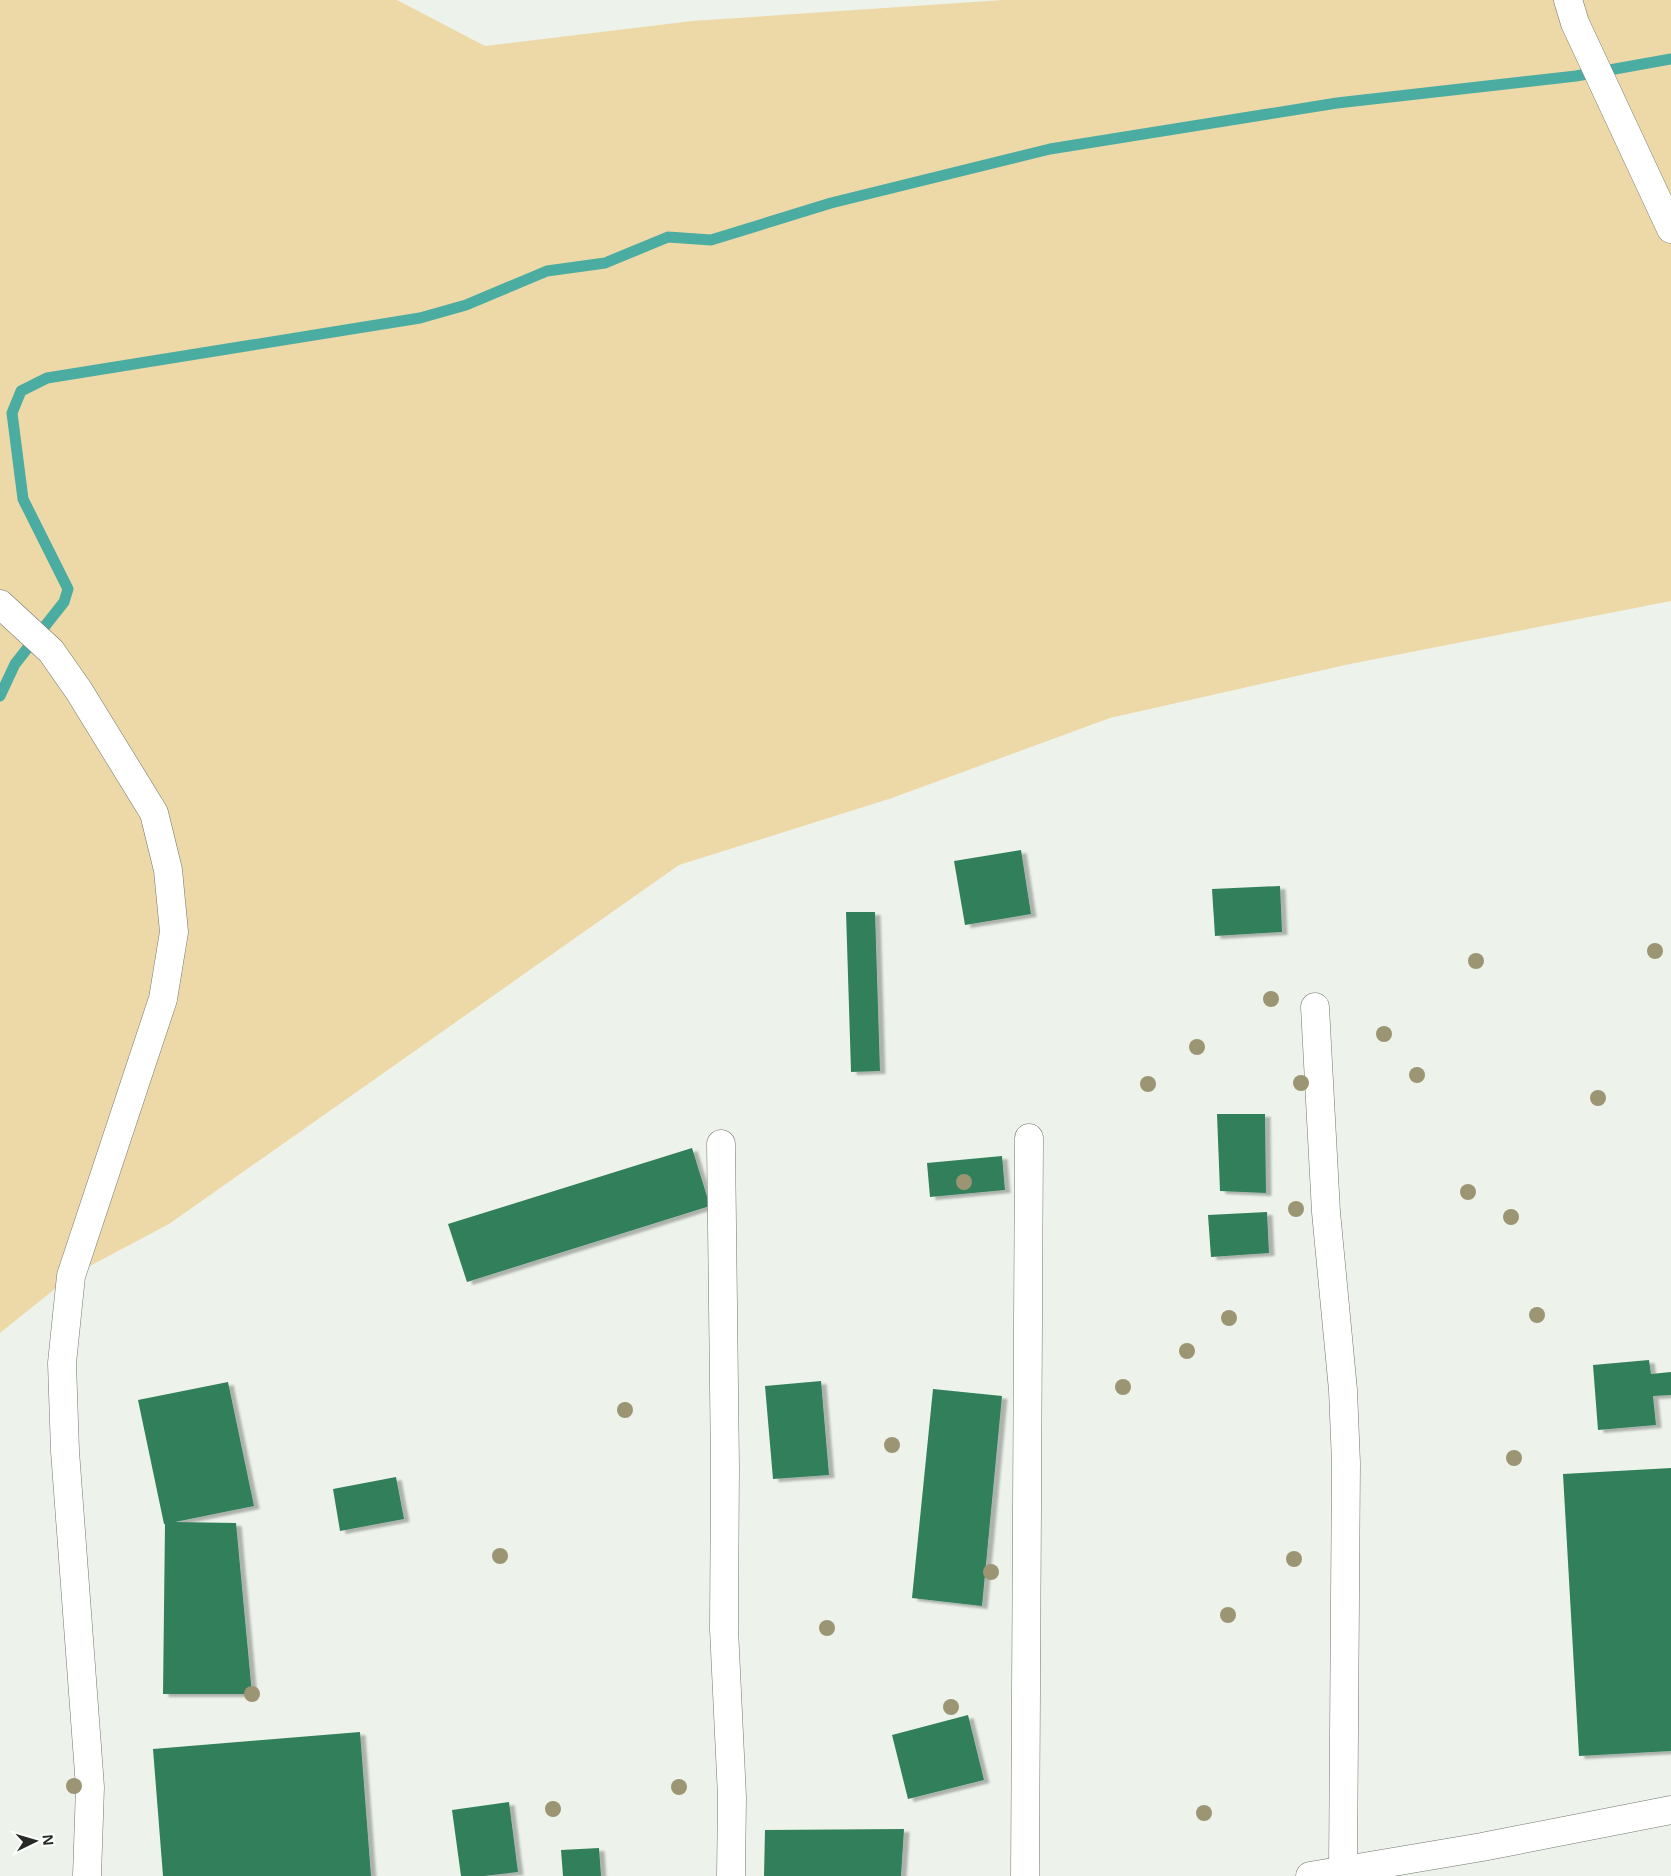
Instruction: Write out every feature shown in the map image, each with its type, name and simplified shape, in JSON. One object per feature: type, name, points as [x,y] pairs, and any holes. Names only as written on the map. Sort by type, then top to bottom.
[{"type":"street","points":[[1568,0],[1575,23],[1671,228]]},
{"type":"street","points":[[0,604],[51,651],[79,691],[154,813],[168,870],[174,932],[163,999],[71,1276],[62,1363],[64,1451],[90,1787],[87,1876]]},
{"type":"street","points":[[1315,1007],[1326,1212],[1343,1390],[1346,1462],[1343,1870]]},
{"type":"street","points":[[1024,1876],[1029,1138]]},
{"type":"street","points":[[721,1144],[724,1629],[732,1797],[730,1876]]},
{"type":"street","points":[[1310,1876],[1482,1847],[1671,1810]]},
{"type":"shaded area","points":[[0,0],[397,0],[485,46],[692,21],[1003,0],[1671,0],[1671,601],[1350,664],[1110,718],[892,798],[679,865],[169,1224],[71,1276],[0,1333]]},
{"type":"building","points":[[1021,850],[1031,914],[965,925],[954,861]]},
{"type":"building","points":[[1280,886],[1282,932],[1215,936],[1212,889]]},
{"type":"building","points":[[846,912],[875,912],[880,1071],[851,1072]]},
{"type":"building","points":[[1217,1114],[1265,1114],[1266,1193],[1220,1191]]},
{"type":"building","points":[[692,1148],[710,1206],[467,1282],[448,1224]]},
{"type":"building","points":[[1002,1156],[1005,1190],[930,1197],[927,1163]]},
{"type":"building","points":[[1267,1212],[1269,1253],[1211,1257],[1208,1215]]},
{"type":"building","points":[[1649,1360],[1651,1374],[1671,1372],[1671,1395],[1653,1396],[1656,1425],[1598,1430],[1593,1365]]},
{"type":"building","points":[[821,1381],[829,1475],[773,1479],[765,1386]]},
{"type":"building","points":[[228,1382],[254,1506],[175,1522],[236,1523],[252,1694],[163,1694],[165,1524],[138,1400]]},
{"type":"building","points":[[933,1389],[1002,1396],[982,1606],[912,1598]]},
{"type":"building","points":[[1671,1468],[1671,1751],[1579,1756],[1563,1474]]},
{"type":"building","points":[[396,1477],[404,1519],[340,1531],[333,1489]]},
{"type":"building","points":[[968,1715],[984,1780],[908,1799],[892,1735]]},
{"type":"building","points":[[360,1732],[371,1876],[163,1876],[153,1749]]},
{"type":"building","points":[[509,1802],[518,1872],[484,1876],[461,1876],[452,1810]]},
{"type":"building","points":[[904,1829],[901,1876],[764,1876],[765,1830]]},
{"type":"building","points":[[599,1848],[601,1876],[563,1876],[561,1850]]},
{"type":"waterway","points":[[0,696],[15,664],[64,602],[68,589],[23,499],[12,413],[21,391],[47,378],[420,318],[466,305],[547,271],[605,263],[668,237],[711,240],[831,203],[1050,149],[1337,103],[1576,76],[1671,59]]}]
